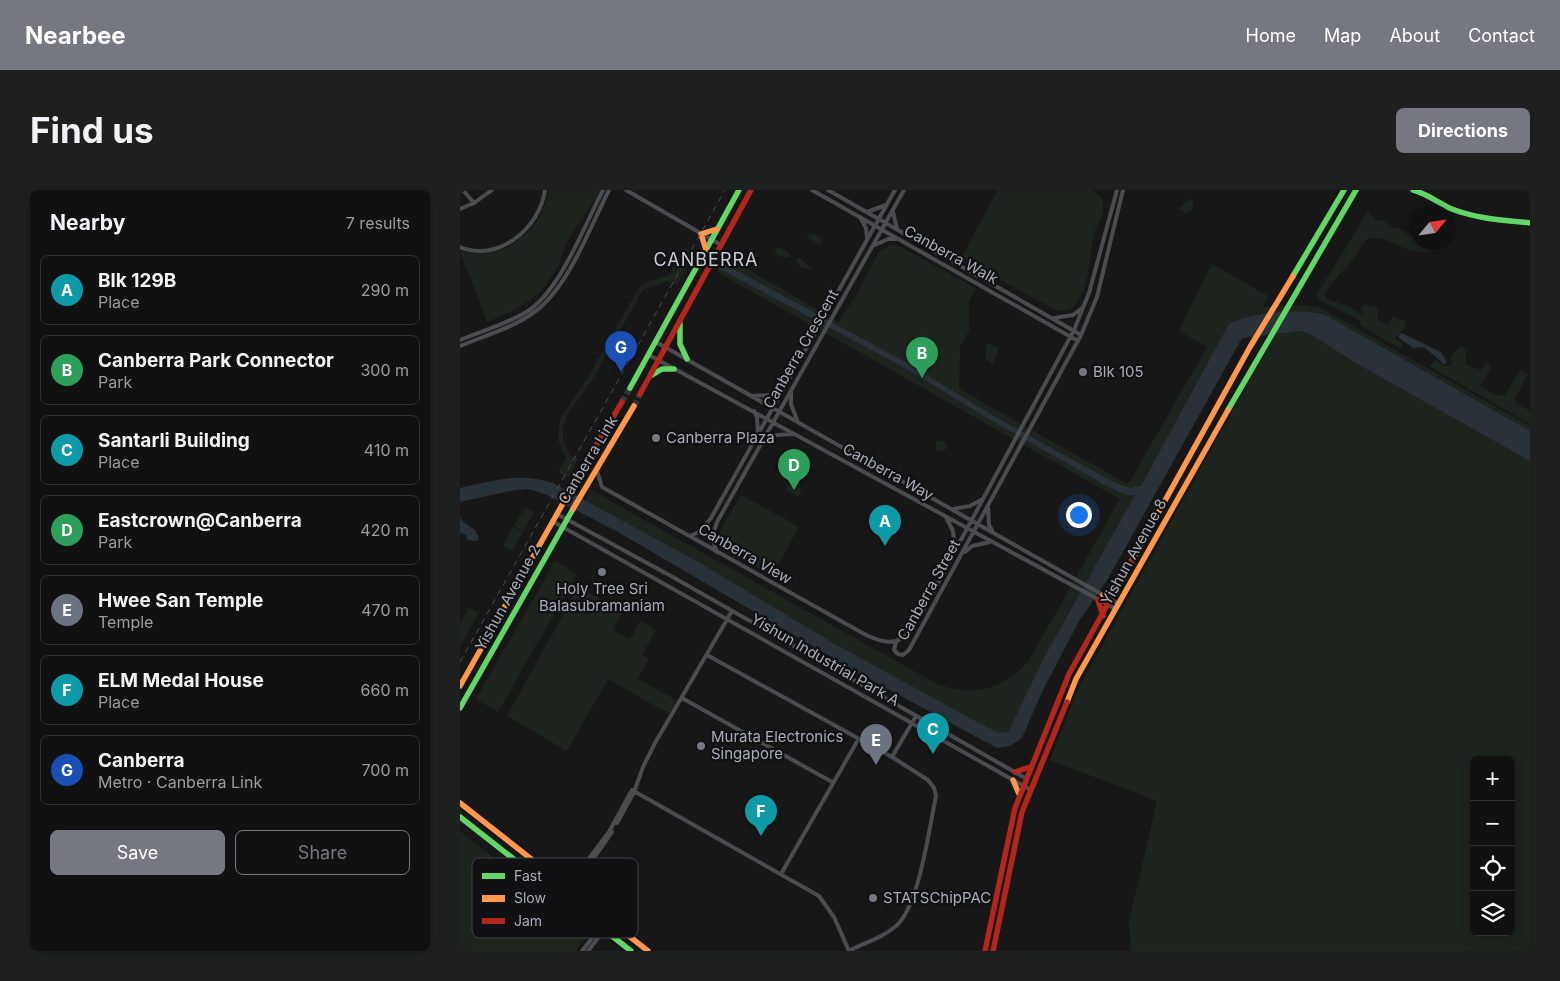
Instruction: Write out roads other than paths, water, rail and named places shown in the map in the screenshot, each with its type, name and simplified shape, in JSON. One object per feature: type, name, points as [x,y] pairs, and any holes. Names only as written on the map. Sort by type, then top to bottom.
[{"type":"main road","points":[[630,388],[739,190]]},
{"type":"main road","points":[[640,394],[751,190]]},
{"type":"main road","name":"Yishun Avenue 8","points":[[985,951],[1015,808],[1025,778],[1069,674],[1250,347],[1297,265],[1344,190]]},
{"type":"main road","name":"Yishun Avenue 8","points":[[993,951],[1022,812],[1076,679],[1309,268],[1356,190]]},
{"type":"main road","points":[[1413,190],[1423,192],[1450,208],[1473,216],[1530,223]]},
{"type":"main road","points":[[706,250],[701,234],[719,229]]},
{"type":"main road","points":[[680,323],[680,344],[687,360]]},
{"type":"main road","points":[[650,376],[662,370],[674,369]]},
{"type":"main road","name":"Canberra Link","points":[[552,521],[622,402]]},
{"type":"main road","name":"Canberra Link","points":[[562,526],[634,406]]},
{"type":"main road","name":"Yishun Avenue 2","points":[[460,686],[552,521]]},
{"type":"main road","name":"Yishun Avenue 2","points":[[460,708],[562,526]]},
{"type":"main road","points":[[1102,594],[1116,591]]},
{"type":"main road","points":[[1098,600],[1102,616]]},
{"type":"main road","points":[[1015,772],[1030,767]]},
{"type":"main road","points":[[1012,780],[1020,795]]},
{"type":"main road","points":[[460,803],[531,858]]},
{"type":"main road","points":[[460,817],[512,858]]},
{"type":"main road","points":[[614,938],[631,951]]},
{"type":"main road","points":[[631,938],[648,951]]},
{"type":"street","points":[[463,190],[474,203]]},
{"type":"street","points":[[460,209],[474,203],[492,190]]},
{"type":"street","points":[[460,247],[469,251],[480,251],[498,249],[510,242],[531,225],[542,204],[546,190]]},
{"type":"street","points":[[460,340],[516,317],[528,310],[547,294],[562,271],[603,190]]},
{"type":"street","points":[[460,346],[518,322],[532,314],[551,297],[565,278],[609,190]]},
{"type":"street","points":[[626,190],[721,245]]},
{"type":"street","name":"Canberra Walk","points":[[812,190],[1078,341]]},
{"type":"street","name":"Canberra Walk","points":[[828,190],[1081,335]]},
{"type":"street","name":"Canberra Crescent","points":[[690,536],[706,526],[895,190]]},
{"type":"street","name":"Canberra Crescent","points":[[718,554],[713,543],[713,532],[904,190]]},
{"type":"street","name":"Canberra Street","points":[[1119,191],[1097,296],[1081,335],[962,555],[908,650],[903,655],[898,654],[894,650],[896,642],[913,629],[1074,330],[1084,306],[1119,191]]},
{"type":"street","points":[[867,212],[886,205]]},
{"type":"street","points":[[893,210],[897,229]]},
{"type":"street","points":[[858,215],[866,228],[867,240]]},
{"type":"street","points":[[873,246],[888,239],[903,241]]},
{"type":"street","points":[[1054,318],[1073,315],[1084,306]]},
{"type":"street","name":"Canberra Way","points":[[656,342],[979,523],[1102,594],[1110,603]]},
{"type":"street","name":"Canberra Way","points":[[649,355],[768,418],[1078,590],[1117,607]]},
{"type":"street","points":[[752,396],[771,395],[783,389]]},
{"type":"street","points":[[791,391],[790,404],[798,421]]},
{"type":"street","points":[[753,411],[756,417],[758,436]]},
{"type":"street","points":[[764,440],[776,435],[794,434]]},
{"type":"street","name":"Canberra View","points":[[597,468],[598,480],[602,487],[690,536],[718,554],[866,635],[882,643],[896,642]]},
{"type":"street","points":[[730,485],[738,486]]},
{"type":"street","points":[[953,509],[962,508],[982,500]]},
{"type":"street","points":[[988,506],[989,525],[994,532]]},
{"type":"street","name":"Yishun Industrial Park A","points":[[557,513],[1034,783]]},
{"type":"street","points":[[946,517],[953,531],[955,548]]},
{"type":"street","name":"Yishun Industrial Park A","points":[[552,521],[1031,790]]},
{"type":"street","points":[[962,555],[972,546],[990,542]]},
{"type":"street","name":"Yishun Industrial Park A","points":[[591,858],[633,791],[643,767],[732,611]]},
{"type":"street","points":[[633,791],[819,896],[834,917],[848,951],[892,930],[900,922],[914,892],[936,796],[934,788],[928,780],[892,757],[858,740],[707,655]]},
{"type":"street","points":[[682,698],[832,782]]},
{"type":"street","name":"Yishun Industrial Park A","points":[[892,757],[916,716]]},
{"type":"street","points":[[781,874],[832,782],[858,740]]},
{"type":"street","points":[[582,951],[592,938]]},
{"type":"street","points":[[588,951],[595,938]]},
{"type":"tunnel","points":[[622,402],[630,388]]},
{"type":"tunnel","points":[[634,406],[640,394]]},
{"type":"railway","points":[[460,662],[725,190]]},
{"type":"place","name":"Canberra","points":[[621,372]]},
{"type":"place","name":"Blk 105","points":[[1083,372]]},
{"type":"place","name":"Canberra Park Connector","points":[[922,378]]},
{"type":"place","name":"Canberra Plaza","points":[[656,438]]},
{"type":"place","name":"Eastcrown@Canberra","points":[[794,490]]},
{"type":"place","name":"Blk 129B","points":[[885,546]]},
{"type":"place","name":"Holy Tree Sri Balasubramaniam","points":[[602,572]]},
{"type":"place","name":"Murata Electronics Singapore","points":[[701,746]]},
{"type":"place","name":"Santarli Building","points":[[933,754]]},
{"type":"place","name":"Hwee San Temple","points":[[876,765]]},
{"type":"place","name":"ELM Medal House","points":[[761,836]]},
{"type":"place","name":"STATSChipPAC","points":[[873,898]]},
{"type":"district","name":"CANBERRA","points":[[706,260]]}]
